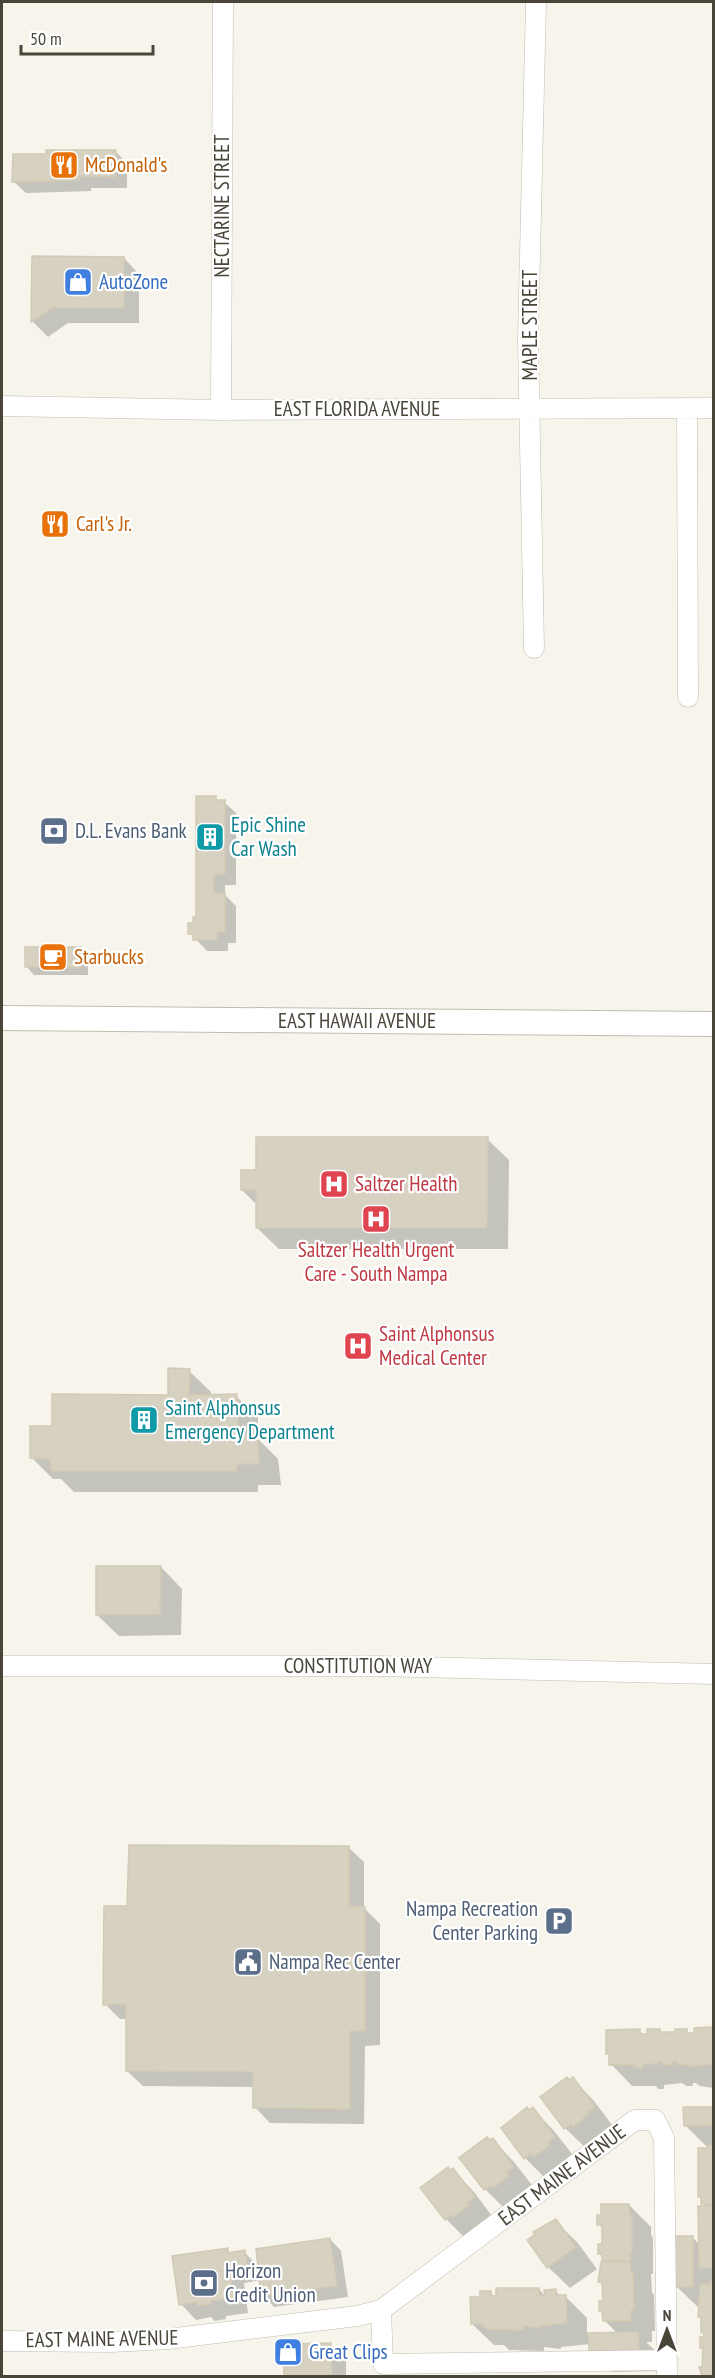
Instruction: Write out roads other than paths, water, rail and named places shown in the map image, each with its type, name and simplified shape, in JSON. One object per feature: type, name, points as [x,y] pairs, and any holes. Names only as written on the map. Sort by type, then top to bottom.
[{"type":"street","name":"NECTARINE STREET","points":[[221,410],[223,2]]},
{"type":"street","name":"MAPLE STREET","points":[[534,648],[528,340],[536,2]]},
{"type":"street","name":"EAST FLORIDA AVENUE","points":[[2,406],[221,410],[714,408]]},
{"type":"street","points":[[687,408],[688,697]]},
{"type":"street","name":"EAST HAWAII AVENUE","points":[[2,1018],[714,1023]]},
{"type":"street","name":"CONSTITUTION WAY","points":[[2,1666],[376,1666],[714,1674]]},
{"type":"street","name":"EAST MAINE AVENUE","points":[[2,2341],[111,2342],[168,2339],[357,2316],[381,2310],[635,2120],[655,2120],[664,2138],[667,2368]]},
{"type":"street","points":[[381,2310],[383,2364],[667,2368]]},
{"type":"place","name":"McDonald's","points":[[64,165]]},
{"type":"place","name":"AutoZone","points":[[78,282]]},
{"type":"place","name":"Carl's Jr.","points":[[55,524]]},
{"type":"place","name":"D.L. Evans Bank","points":[[54,831]]},
{"type":"place","name":"Epic Shine Car Wash","points":[[210,837]]},
{"type":"place","name":"Starbucks","points":[[53,957]]},
{"type":"place","name":"Saltzer Health","points":[[334,1184]]},
{"type":"place","name":"Saltzer Health Urgent Care - South Nampa","points":[[376,1219]]},
{"type":"place","name":"Saint Alphonsus Medical Center","points":[[358,1346]]},
{"type":"place","name":"Saint Alphonsus Emergency Department","points":[[144,1420]]},
{"type":"place","name":"Nampa Recreation Center Parking","points":[[559,1921]]},
{"type":"place","name":"Nampa Rec Center","points":[[248,1962]]},
{"type":"place","name":"Horizon Credit Union","points":[[204,2283]]},
{"type":"place","name":"Great Clips","points":[[288,2352]]}]
